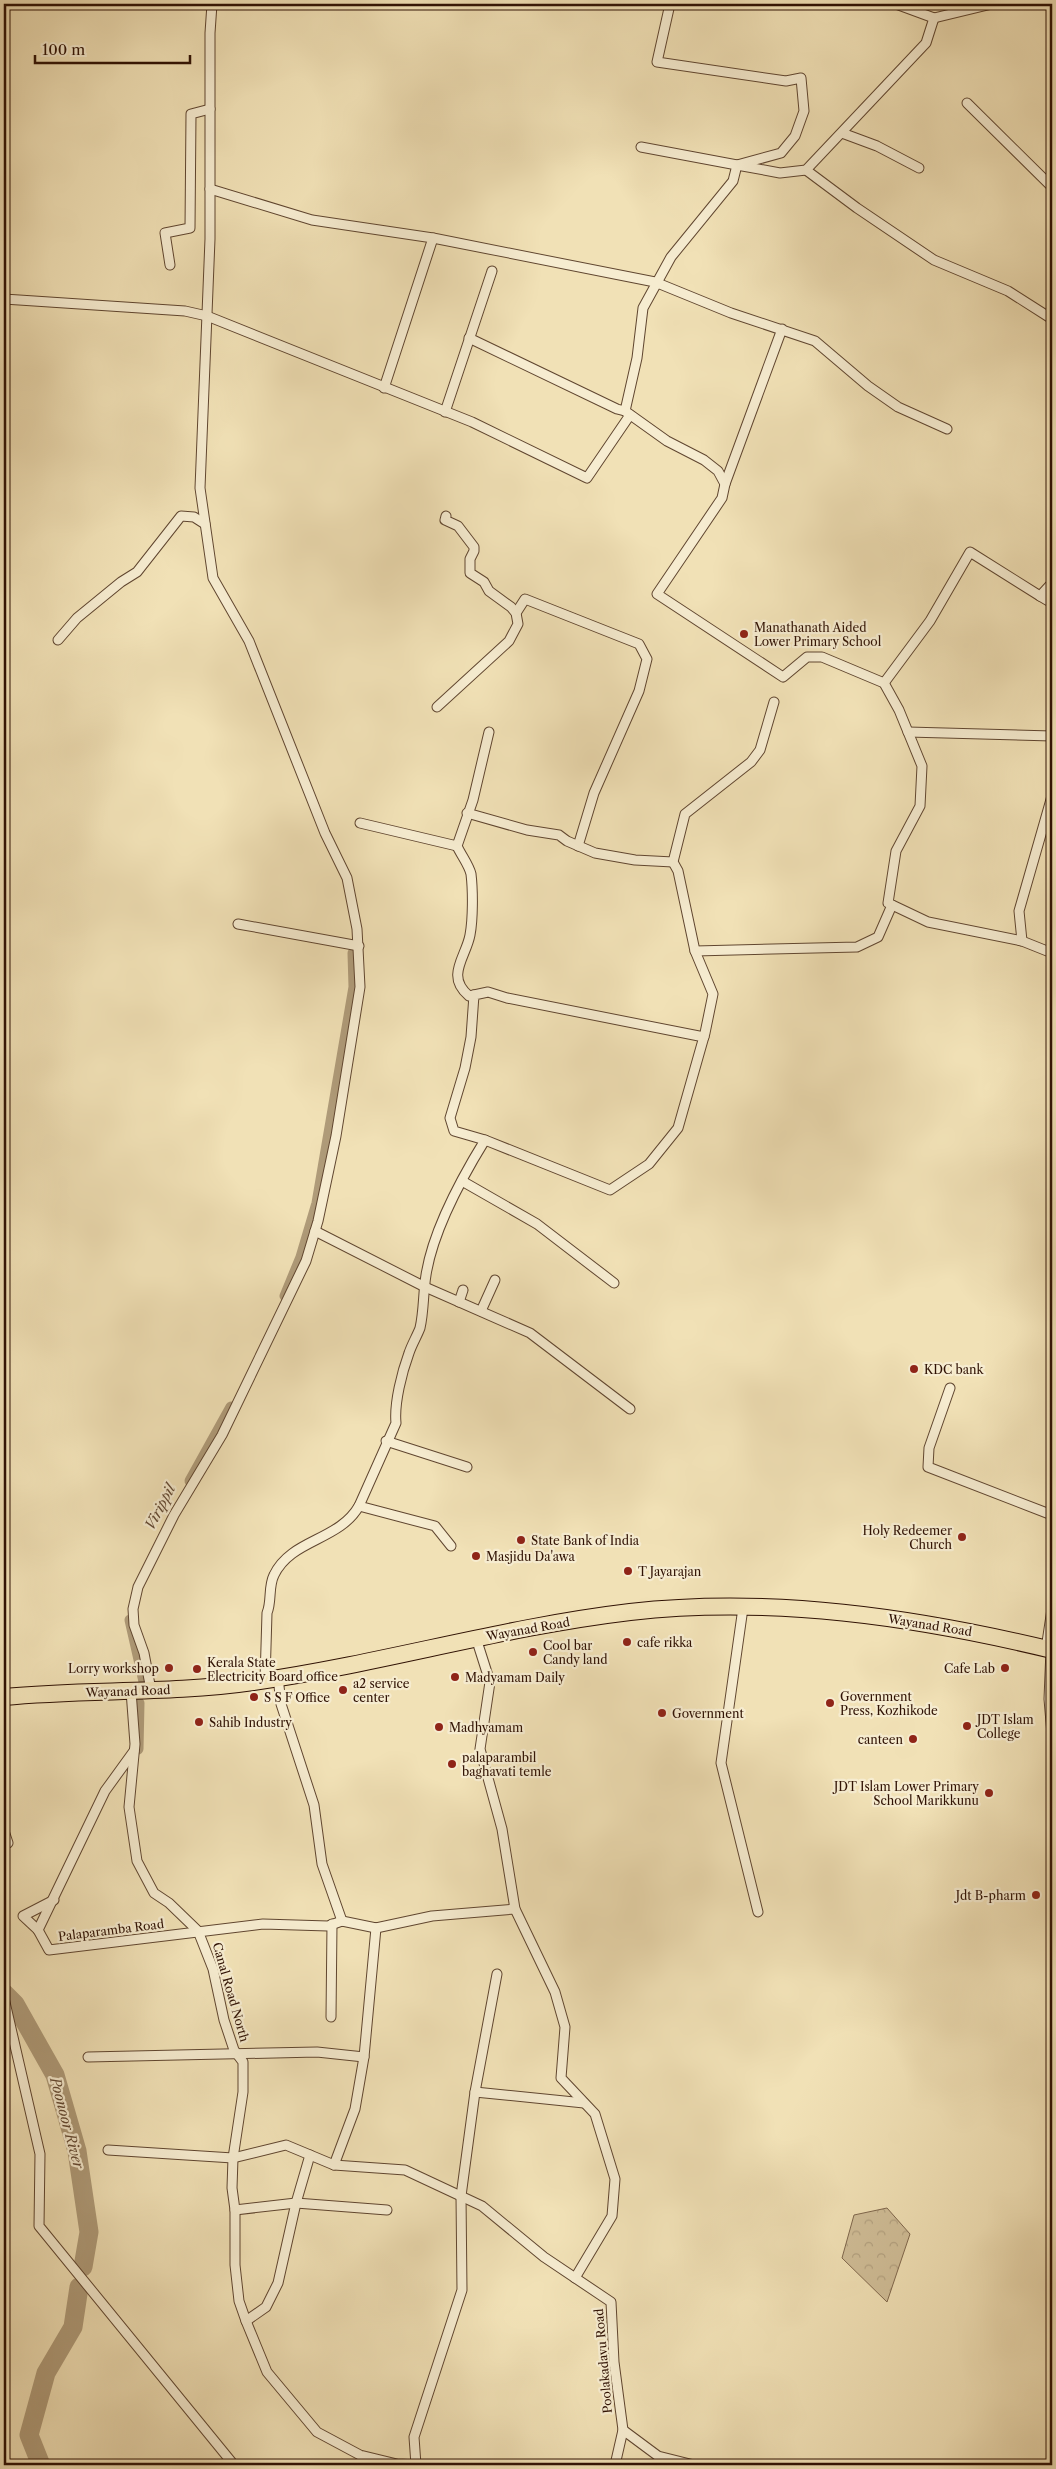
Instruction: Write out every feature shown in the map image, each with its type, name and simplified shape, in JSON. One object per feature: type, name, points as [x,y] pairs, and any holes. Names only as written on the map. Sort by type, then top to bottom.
[{"type":"highway","name":"Wayanad Road","points":[[4,1697],[210,1687],[271,1679],[476,1638],[630,1612],[707,1607],[804,1609],[860,1614],[987,1635],[1050,1650]]},
{"type":"street","points":[[151,1690],[144,1653],[134,1625],[134,1610],[138,1587],[174,1515],[240,1400],[306,1261],[315,1231],[336,1136],[360,987],[359,946],[347,878],[325,833],[249,641],[213,578],[200,488],[207,316],[210,189],[210,33],[212,4]]},
{"type":"street","points":[[670,4],[657,62],[786,81],[801,78],[804,111],[795,136],[781,153],[737,165]]},
{"type":"street","points":[[896,4],[934,18],[992,4]]},
{"type":"street","points":[[914,4],[934,18]]},
{"type":"street","points":[[806,170],[926,43],[934,18]]},
{"type":"street","points":[[967,103],[1052,187]]},
{"type":"street","points":[[170,265],[165,233],[190,228],[191,114],[210,109]]},
{"type":"street","points":[[842,133],[877,146],[918,168]]},
{"type":"street","points":[[641,147],[780,172],[806,170],[857,208],[934,260],[1008,291],[1052,320]]},
{"type":"street","points":[[4,300],[168,309],[207,316],[445,412],[587,478],[628,413],[643,308],[655,282],[691,231],[733,181],[737,165]]},
{"type":"street","points":[[210,189],[312,220],[433,238],[655,282],[731,313],[815,341],[868,386],[898,407],[947,429]]},
{"type":"street","points":[[384,388],[433,238]]},
{"type":"street","points":[[445,412],[492,272]]},
{"type":"street","points":[[782,329],[725,484],[722,498],[656,594],[783,677],[807,657],[822,657],[884,683],[922,766],[920,806],[896,851],[888,903],[928,922],[1022,941],[1052,953]]},
{"type":"street","points":[[469,338],[628,413],[667,442],[704,460],[718,471],[725,484]]},
{"type":"street","points":[[58,640],[77,618],[121,582],[138,572],[181,516],[194,517],[205,524]]},
{"type":"street","points":[[437,707],[509,641],[518,624],[516,613],[490,590],[484,582],[470,573],[470,559],[474,547],[458,526],[445,520],[446,516]]},
{"type":"street","points":[[884,683],[930,621],[970,552],[1052,603]]},
{"type":"street","points":[[1040,596],[1052,583]]},
{"type":"street","points":[[516,613],[525,599],[639,644],[647,658],[639,691],[594,793],[578,846]]},
{"type":"street","points":[[474,995],[468,1053],[450,1118],[454,1131],[485,1140],[610,1190],[649,1164],[678,1128],[704,1037],[713,994],[695,951],[678,871],[673,862],[684,814],[751,762],[760,750],[774,702]]},
{"type":"street","points":[[490,732],[457,846],[470,871],[472,893],[470,937],[457,969],[458,978],[464,992],[468,996],[488,992],[508,998],[704,1037]]},
{"type":"street","points":[[908,732],[1052,736]]},
{"type":"street","points":[[1022,941],[1019,911],[1052,796]]},
{"type":"street","points":[[467,814],[527,830],[559,834],[578,846],[595,853],[635,860],[673,862]]},
{"type":"street","points":[[360,823],[457,846]]},
{"type":"street","points":[[695,951],[857,947],[878,937],[892,904]]},
{"type":"street","points":[[238,924],[359,946]]},
{"type":"street","points":[[485,1140],[442,1222],[429,1261],[419,1331],[408,1355],[395,1411],[396,1423],[386,1441],[382,1457],[351,1519],[342,1526],[304,1545],[274,1574],[271,1603],[267,1613],[271,1679],[314,1805],[322,1864],[342,1921],[376,1928],[432,1916],[516,1909]]},
{"type":"street","points":[[462,1181],[537,1224],[614,1283]]},
{"type":"street","points":[[315,1231],[425,1287],[530,1333],[630,1409]]},
{"type":"street","points":[[481,1311],[495,1280]]},
{"type":"street","points":[[459,1302],[463,1290]]},
{"type":"street","points":[[950,1388],[928,1448],[928,1466],[1052,1515]]},
{"type":"street","points":[[386,1441],[466,1468]]},
{"type":"street","points":[[358,1506],[436,1526],[451,1546]]},
{"type":"street","points":[[743,1608],[721,1763],[758,1912]]},
{"type":"street","points":[[1052,1609],[1049,1699],[1052,1734]]},
{"type":"street","points":[[108,2150],[233,2158],[286,2145],[334,2165],[405,2170],[482,2206],[544,2257],[575,2278],[612,2216],[615,2179],[595,2114],[561,2078],[565,2027],[555,1992],[516,1909],[502,1829],[480,1750],[490,1682],[476,1638]]},
{"type":"street","name":"Canal Road North","points":[[131,1691],[134,1708],[134,1750],[129,1808],[137,1861],[154,1893],[169,1903],[198,1931],[213,1970],[224,2020],[234,2050],[240,2055],[243,2062],[243,2092],[233,2158],[232,2188],[235,2265],[239,2301],[246,2321],[268,2372],[317,2432],[360,2455],[397,2464],[417,2465]]},
{"type":"street","name":"Palaparamba Road","points":[[134,1750],[106,1791],[38,1930],[49,1950],[263,1924],[332,1924],[342,1921]]},
{"type":"street","points":[[4,1831],[8,1843]]},
{"type":"street","points":[[38,1930],[23,1916],[54,1900]]},
{"type":"street","points":[[331,2017],[332,1924]]},
{"type":"street","points":[[334,2165],[355,2109],[364,2056],[376,1928]]},
{"type":"street","points":[[417,2465],[414,2437],[462,2290],[461,2196],[475,2092],[496,1974]]},
{"type":"street","points":[[4,1998],[40,2154],[39,2226],[234,2465]]},
{"type":"street","points":[[88,2057],[317,2052],[364,2056]]},
{"type":"street","points":[[475,2092],[584,2103]]},
{"type":"street","points":[[246,2321],[266,2307],[278,2282],[296,2203],[310,2155]]},
{"type":"street","points":[[234,2210],[296,2203],[387,2210]]},
{"type":"street","name":"Poolakadavu Road","points":[[575,2278],[611,2302],[614,2362],[623,2430],[615,2465]]},
{"type":"street","points":[[623,2430],[658,2456],[694,2465]]},
{"type":"green space","points":[[887,2208],[910,2234],[887,2302],[842,2258],[854,2215]]},
{"type":"waterway","points":[[285,1296],[301,1257],[317,1203],[354,987],[353,953]]},
{"type":"waterway","name":"Virippil","points":[[190,1481],[231,1407]]},
{"type":"waterway","name":"Virippil","points":[[130,1620],[145,1686]]},
{"type":"waterway","points":[[138,1749],[139,1703]]},
{"type":"waterway","name":"Poonoor River","points":[[4,1993],[15,2004],[55,2075],[77,2151],[89,2232],[83,2267]]},
{"type":"waterway","points":[[41,2465],[29,2435],[46,2373],[73,2327],[79,2287]]},
{"type":"place","name":"Manathanath Aided Lower Primary School","points":[[744,634]]},
{"type":"place","name":"KDC bank","points":[[914,1369]]},
{"type":"place","name":"Holy Redeemer Church","points":[[962,1537]]},
{"type":"place","name":"State Bank of India","points":[[521,1540]]},
{"type":"place","name":"Masjidu Da'awa","points":[[476,1556]]},
{"type":"place","name":"T Jayarajan","points":[[628,1571]]},
{"type":"place","name":"cafe rikka","points":[[627,1642]]},
{"type":"place","name":"Cool bar Candy land","points":[[533,1652]]},
{"type":"place","name":"Lorry workshop","points":[[169,1668]]},
{"type":"place","name":"Cafe Lab","points":[[1005,1668]]},
{"type":"place","name":"Kerala State Electricity Board office","points":[[197,1669]]},
{"type":"place","name":"Madyamam Daily","points":[[455,1677]]},
{"type":"place","name":"a2 service center","points":[[343,1690]]},
{"type":"place","name":"S S F Office","points":[[254,1697]]},
{"type":"place","name":"Government Press, Kozhikode","points":[[830,1703]]},
{"type":"place","name":"Government","points":[[662,1713]]},
{"type":"place","name":"Sahib Industry","points":[[199,1722]]},
{"type":"place","name":"JDT Islam College","points":[[967,1726]]},
{"type":"place","name":"Madhyamam","points":[[439,1727]]},
{"type":"place","name":"canteen","points":[[913,1739]]},
{"type":"place","name":"palaparambil baghavati temle","points":[[452,1764]]},
{"type":"place","name":"JDT Islam Lower Primary School Marikkunu","points":[[989,1793]]},
{"type":"place","name":"Jdt B-pharm","points":[[1036,1895]]}]
